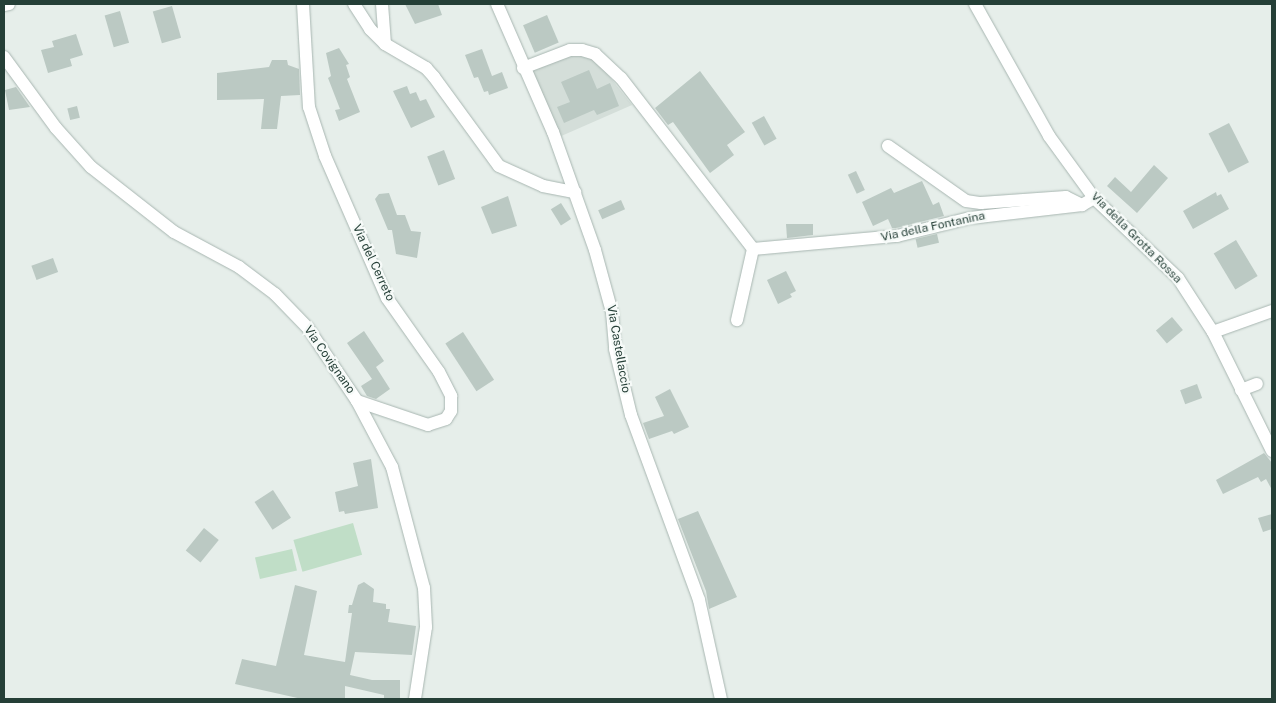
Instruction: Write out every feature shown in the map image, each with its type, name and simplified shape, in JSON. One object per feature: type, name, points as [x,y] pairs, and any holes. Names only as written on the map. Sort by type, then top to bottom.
[{"type":"street","points":[[4,5],[9,4]]},
{"type":"street","name":"Via del Cerreto","points":[[303,4],[309,107],[326,156],[387,298],[439,372],[451,396],[451,411],[446,419],[428,425],[357,401]]},
{"type":"street","points":[[354,4],[370,29],[385,44],[430,72],[499,166],[543,186],[575,192]]},
{"type":"street","points":[[382,4],[385,44]]},
{"type":"street","name":"Via Castellaccio","points":[[497,4],[523,68],[553,132],[595,250],[612,312],[615,349],[631,415],[699,600],[721,699]]},
{"type":"street","name":"Via della Grotta Rossa","points":[[975,4],[1049,136],[1094,198],[1178,278],[1213,332],[1272,451]]},
{"type":"street","points":[[523,68],[570,50],[595,54],[621,78],[753,249],[737,320]]},
{"type":"street","name":"Via Covignano","points":[[4,57],[56,128],[91,167],[174,232],[239,267],[275,294],[308,328],[357,401],[392,468],[424,588],[426,628],[415,699]]},
{"type":"street","name":"Via della Fontanina","points":[[888,146],[966,201],[981,203],[1066,197],[1082,206]]},
{"type":"street","name":"Via della Fontanina","points":[[753,249],[897,236],[970,218],[1082,206],[1094,198]]},
{"type":"street","points":[[1213,332],[1272,310]]},
{"type":"street","points":[[1241,390],[1257,384]]},
{"type":"shaded area","points":[[567,54],[583,54],[597,61],[632,105],[559,137],[530,69]]},
{"type":"green space","points":[[353,523],[362,555],[302,572],[293,540]]},
{"type":"green space","points":[[292,549],[297,570],[260,579],[255,558]]},
{"type":"building","points":[[405,4],[438,4],[442,15],[415,24]]},
{"type":"building","points":[[172,6],[181,38],[162,43],[153,12]]},
{"type":"building","points":[[120,11],[129,43],[114,47],[105,15]]},
{"type":"building","points":[[547,15],[559,43],[535,53],[523,25]]},
{"type":"building","points":[[76,34],[83,55],[70,59],[72,66],[48,73],[41,50],[54,47],[52,41]]},
{"type":"building","points":[[339,48],[349,64],[346,65],[350,77],[347,79],[360,112],[339,121],[335,110],[340,109],[328,78],[331,76],[326,53]]},
{"type":"building","points":[[482,49],[492,76],[502,72],[508,88],[489,95],[488,91],[484,92],[478,77],[474,78],[465,55]]},
{"type":"building","points":[[272,60],[287,60],[288,65],[299,69],[300,95],[281,96],[277,129],[261,129],[264,99],[217,100],[217,73],[269,67]]},
{"type":"building","points":[[589,70],[597,89],[610,83],[619,106],[597,115],[594,110],[564,123],[557,107],[570,102],[561,82]]},
{"type":"building","points":[[700,71],[745,132],[727,145],[734,155],[710,173],[673,122],[668,125],[655,108]]},
{"type":"building","points":[[407,86],[410,94],[416,92],[420,101],[426,99],[435,117],[411,128],[393,91]]},
{"type":"building","points":[[16,87],[30,107],[9,110],[5,90]]},
{"type":"building","points":[[77,106],[80,118],[70,120],[67,108]]},
{"type":"building","points":[[764,116],[777,139],[764,146],[752,123]]},
{"type":"building","points":[[1229,123],[1249,162],[1228,173],[1209,133]]},
{"type":"building","points":[[444,150],[455,179],[438,185],[427,156]]},
{"type":"building","points":[[1154,165],[1168,178],[1137,213],[1107,186],[1115,177],[1131,192]]},
{"type":"building","points":[[856,171],[865,190],[857,194],[848,175]]},
{"type":"building","points":[[922,181],[933,205],[939,202],[944,216],[896,228],[892,228],[888,219],[873,226],[862,202],[891,188],[894,193]]},
{"type":"building","points":[[1216,192],[1217,196],[1221,194],[1229,209],[1193,229],[1183,211]]},
{"type":"building","points":[[389,193],[397,215],[405,215],[411,231],[421,232],[417,258],[396,254],[392,230],[388,230],[375,199],[379,194]]},
{"type":"building","points":[[508,196],[517,226],[492,234],[481,207]]},
{"type":"building","points":[[621,200],[625,209],[602,219],[598,210]]},
{"type":"building","points":[[561,203],[571,219],[561,225],[551,209]]},
{"type":"building","points":[[786,224],[813,224],[813,235],[787,238]]},
{"type":"building","points":[[937,234],[939,243],[918,248],[916,239]]},
{"type":"building","points":[[1236,240],[1258,276],[1235,289],[1214,253]]},
{"type":"building","points":[[53,258],[58,272],[37,280],[31,266]]},
{"type":"building","points":[[786,271],[796,291],[790,294],[792,297],[778,304],[767,280]]},
{"type":"building","points":[[1172,317],[1183,330],[1167,344],[1156,330]]},
{"type":"building","points":[[364,331],[384,361],[376,367],[390,389],[376,399],[367,396],[361,386],[372,379],[347,343]]},
{"type":"building","points":[[463,332],[494,380],[476,391],[445,343]]},
{"type":"building","points":[[1197,384],[1202,398],[1185,404],[1180,390]]},
{"type":"building","points":[[670,389],[689,427],[674,434],[672,431],[649,439],[643,423],[664,416],[655,397]]},
{"type":"building","points":[[1264,453],[1272,463],[1272,490],[1266,479],[1261,482],[1258,477],[1223,494],[1216,480]]},
{"type":"building","points":[[371,459],[378,508],[345,514],[344,511],[339,512],[335,492],[358,486],[353,463]]},
{"type":"building","points":[[273,490],[291,518],[273,530],[255,502]]},
{"type":"building","points":[[698,511],[737,597],[709,609],[706,591],[678,519]]},
{"type":"building","points":[[1272,514],[1272,529],[1263,532],[1258,518]]},
{"type":"building","points":[[204,528],[219,540],[201,562],[186,551]]},
{"type":"building","points":[[364,582],[374,589],[373,602],[386,604],[386,609],[390,609],[388,622],[416,626],[412,655],[355,652],[350,675],[372,680],[400,680],[400,699],[384,699],[384,695],[345,686],[345,699],[302,699],[235,684],[242,659],[276,666],[295,585],[317,591],[304,655],[345,662],[352,613],[348,613],[349,605],[352,605],[358,585]]}]
